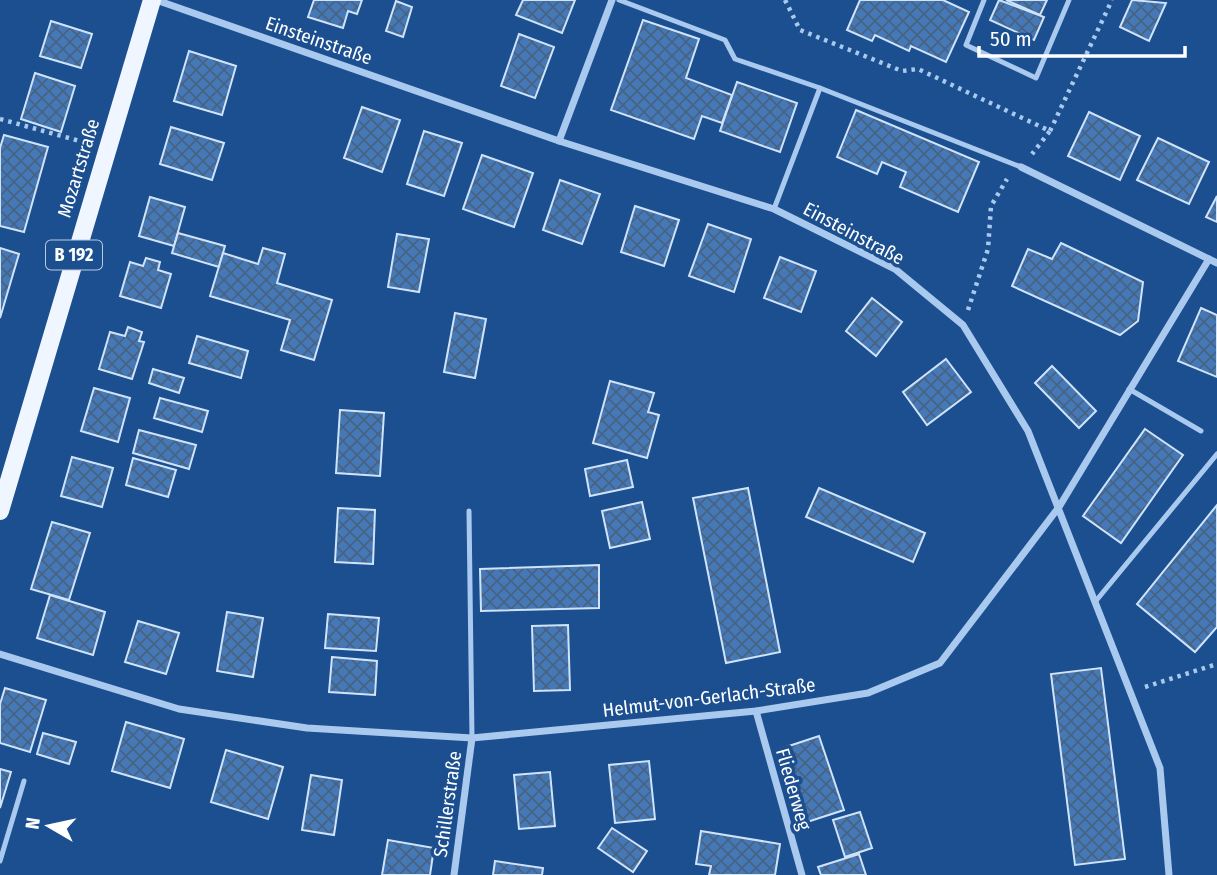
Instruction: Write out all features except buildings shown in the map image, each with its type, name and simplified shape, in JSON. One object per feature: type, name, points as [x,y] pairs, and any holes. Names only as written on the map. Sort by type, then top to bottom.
[{"type":"main road","name":"Mozartstraße","points":[[0,511],[105,148],[154,0]]},
{"type":"street","name":"Einsteinstraße","points":[[154,0],[559,141],[774,209],[895,270],[963,325],[1028,431],[1160,768],[1169,875]]},
{"type":"street","points":[[559,141],[612,0]]},
{"type":"street","points":[[1021,167],[1217,263]]},
{"type":"street","name":"Helmut-von-Gerlach-Straße","points":[[0,653],[179,709],[307,728],[472,738],[756,711],[868,693],[940,663],[1059,507],[1209,259]]},
{"type":"street","name":"Fliederweg","points":[[756,711],[802,875]]},
{"type":"street","name":"Schillerstraße","points":[[454,875],[472,738]]},
{"type":"lane","points":[[619,0],[725,40],[735,59],[820,88],[1021,167]]},
{"type":"lane","points":[[984,0],[966,45],[1035,78],[1069,0]]},
{"type":"lane","points":[[774,209],[820,88]]},
{"type":"lane","points":[[1129,390],[1201,431]]},
{"type":"lane","points":[[1095,601],[1217,454]]},
{"type":"lane","points":[[470,511],[472,738]]},
{"type":"lane","points":[[0,861],[24,781]]},
{"type":"path","points":[[1050,131],[1112,0]]},
{"type":"path","points":[[0,119],[105,148]]},
{"type":"path","points":[[1130,692],[1217,664]]}]
